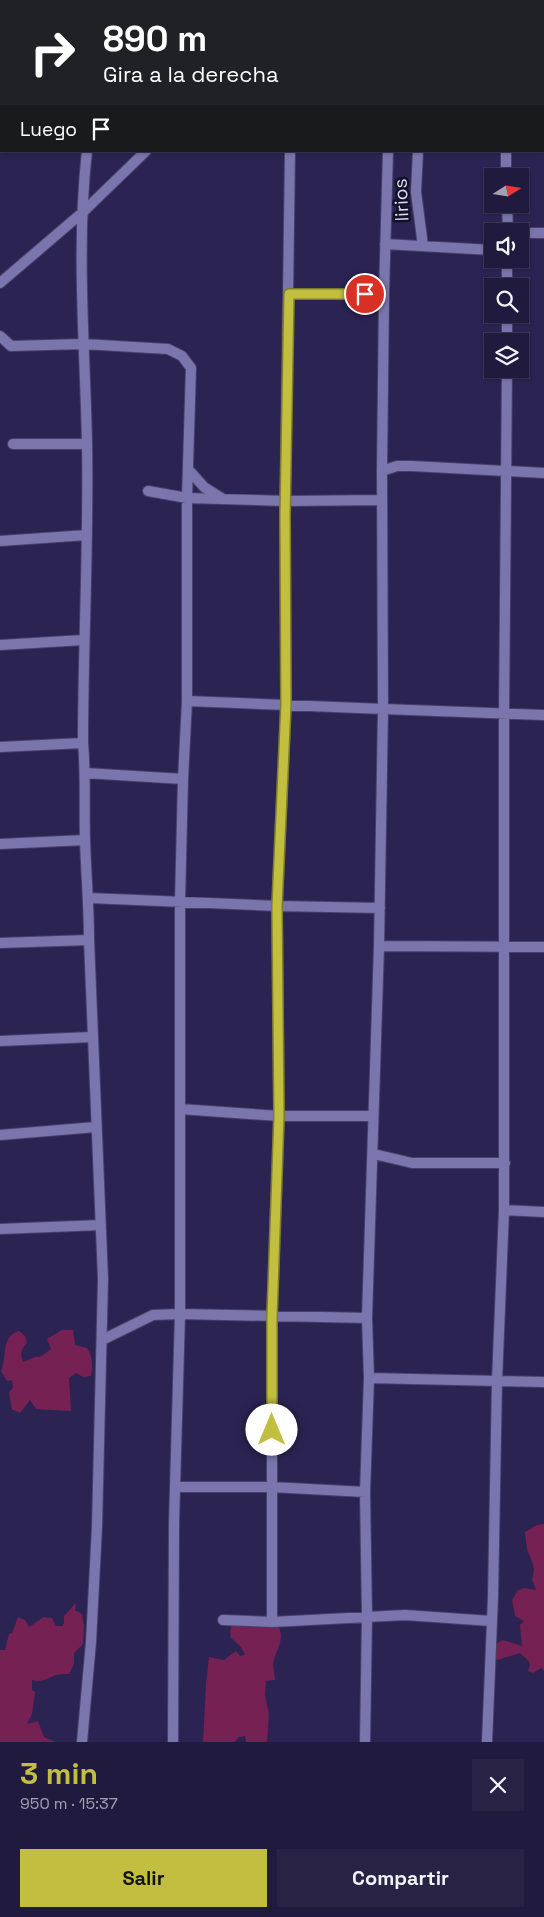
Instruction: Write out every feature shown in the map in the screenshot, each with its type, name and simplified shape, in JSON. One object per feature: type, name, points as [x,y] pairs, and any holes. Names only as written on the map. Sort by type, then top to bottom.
[{"type":"street","points":[[82,1742],[91,1642],[97,1527],[104,1279],[92,1037],[89,898],[85,840],[86,773],[83,743],[87,444],[83,344],[83,212],[87,152]]},
{"type":"street","points":[[0,283],[83,212],[145,152]]},
{"type":"street","points":[[272,1622],[272,1317],[279,1116],[277,906],[286,704],[290,152]]},
{"type":"street","points":[[365,1742],[367,1616],[365,1492],[369,1378],[367,1318],[374,1154],[384,709],[381,500],[388,152]]},
{"type":"street","name":"lirios","points":[[418,152],[416,192],[422,246]]},
{"type":"street","points":[[506,152],[506,168]]},
{"type":"street","points":[[529,233],[544,233]]},
{"type":"street","points":[[385,244],[484,250]]},
{"type":"street","points":[[289,294],[384,294]]},
{"type":"street","points":[[0,336],[11,346],[83,344],[168,349],[182,356],[191,368],[187,498],[187,701],[180,902],[180,1314],[175,1487],[173,1742]]},
{"type":"street","points":[[488,1742],[497,1381],[504,1210],[504,715],[507,378]]},
{"type":"street","points":[[13,444],[87,444]]},
{"type":"street","points":[[382,471],[388,468],[412,466],[544,473]]},
{"type":"street","points":[[188,469],[204,487],[224,499]]},
{"type":"street","points":[[148,491],[187,498],[381,500]]},
{"type":"street","points":[[0,541],[87,535]]},
{"type":"street","points":[[0,645],[83,640]]},
{"type":"street","points":[[187,701],[504,715],[544,715]]},
{"type":"street","points":[[0,748],[83,743]]},
{"type":"street","points":[[86,773],[183,779]]},
{"type":"street","points":[[0,844],[85,840]]},
{"type":"street","points":[[89,898],[277,906],[380,908]]},
{"type":"street","points":[[0,943],[89,940]]},
{"type":"street","points":[[379,946],[544,947]]},
{"type":"street","points":[[0,1041],[92,1037]]},
{"type":"street","points":[[180,1109],[279,1116],[374,1116]]},
{"type":"street","points":[[0,1135],[96,1127]]},
{"type":"street","points":[[374,1154],[412,1163],[504,1163]]},
{"type":"street","points":[[504,1210],[544,1212]]},
{"type":"street","points":[[0,1229],[101,1225]]},
{"type":"street","points":[[102,1340],[153,1316],[180,1314],[367,1318]]},
{"type":"street","points":[[369,1378],[544,1382]]},
{"type":"street","points":[[175,1487],[271,1487],[365,1492]]},
{"type":"street","points":[[223,1620],[272,1622],[405,1615],[491,1621]]},
{"type":"shaded area","points":[[62,1330],[73,1330],[75,1345],[87,1348],[92,1362],[91,1376],[83,1377],[76,1373],[69,1378],[71,1411],[36,1409],[30,1400],[20,1413],[12,1410],[9,1393],[13,1387],[12,1380],[7,1381],[1,1371],[9,1338],[19,1331],[25,1336],[27,1343],[23,1347],[23,1362],[40,1357],[51,1349],[47,1339]]},
{"type":"shaded area","points":[[544,1524],[544,1671],[541,1668],[533,1673],[528,1671],[529,1661],[520,1653],[497,1660],[492,1654],[491,1646],[503,1640],[522,1646],[520,1625],[524,1621],[515,1616],[512,1600],[518,1590],[524,1588],[536,1590],[532,1580],[534,1568],[527,1550],[525,1532],[537,1525]]},
{"type":"shaded area","points":[[76,1603],[75,1610],[82,1614],[84,1626],[83,1644],[74,1653],[74,1664],[69,1674],[56,1675],[42,1681],[32,1680],[32,1690],[35,1692],[32,1714],[27,1724],[38,1721],[44,1737],[56,1742],[0,1742],[0,1650],[5,1650],[9,1634],[12,1633],[18,1617],[25,1620],[29,1627],[44,1617],[52,1618],[56,1626],[62,1626],[64,1616]]},
{"type":"shaded area","points":[[254,1619],[265,1628],[278,1627],[278,1625],[281,1636],[273,1664],[275,1680],[266,1681],[265,1695],[269,1714],[267,1742],[246,1742],[245,1736],[239,1737],[234,1742],[203,1742],[209,1657],[224,1660],[236,1651],[240,1656],[245,1655],[241,1647],[231,1638],[230,1632],[233,1620]]},
{"type":"route","points":[[272,1430],[272,1317],[279,1116],[277,906],[286,704],[285,516],[289,294],[365,294]]}]
